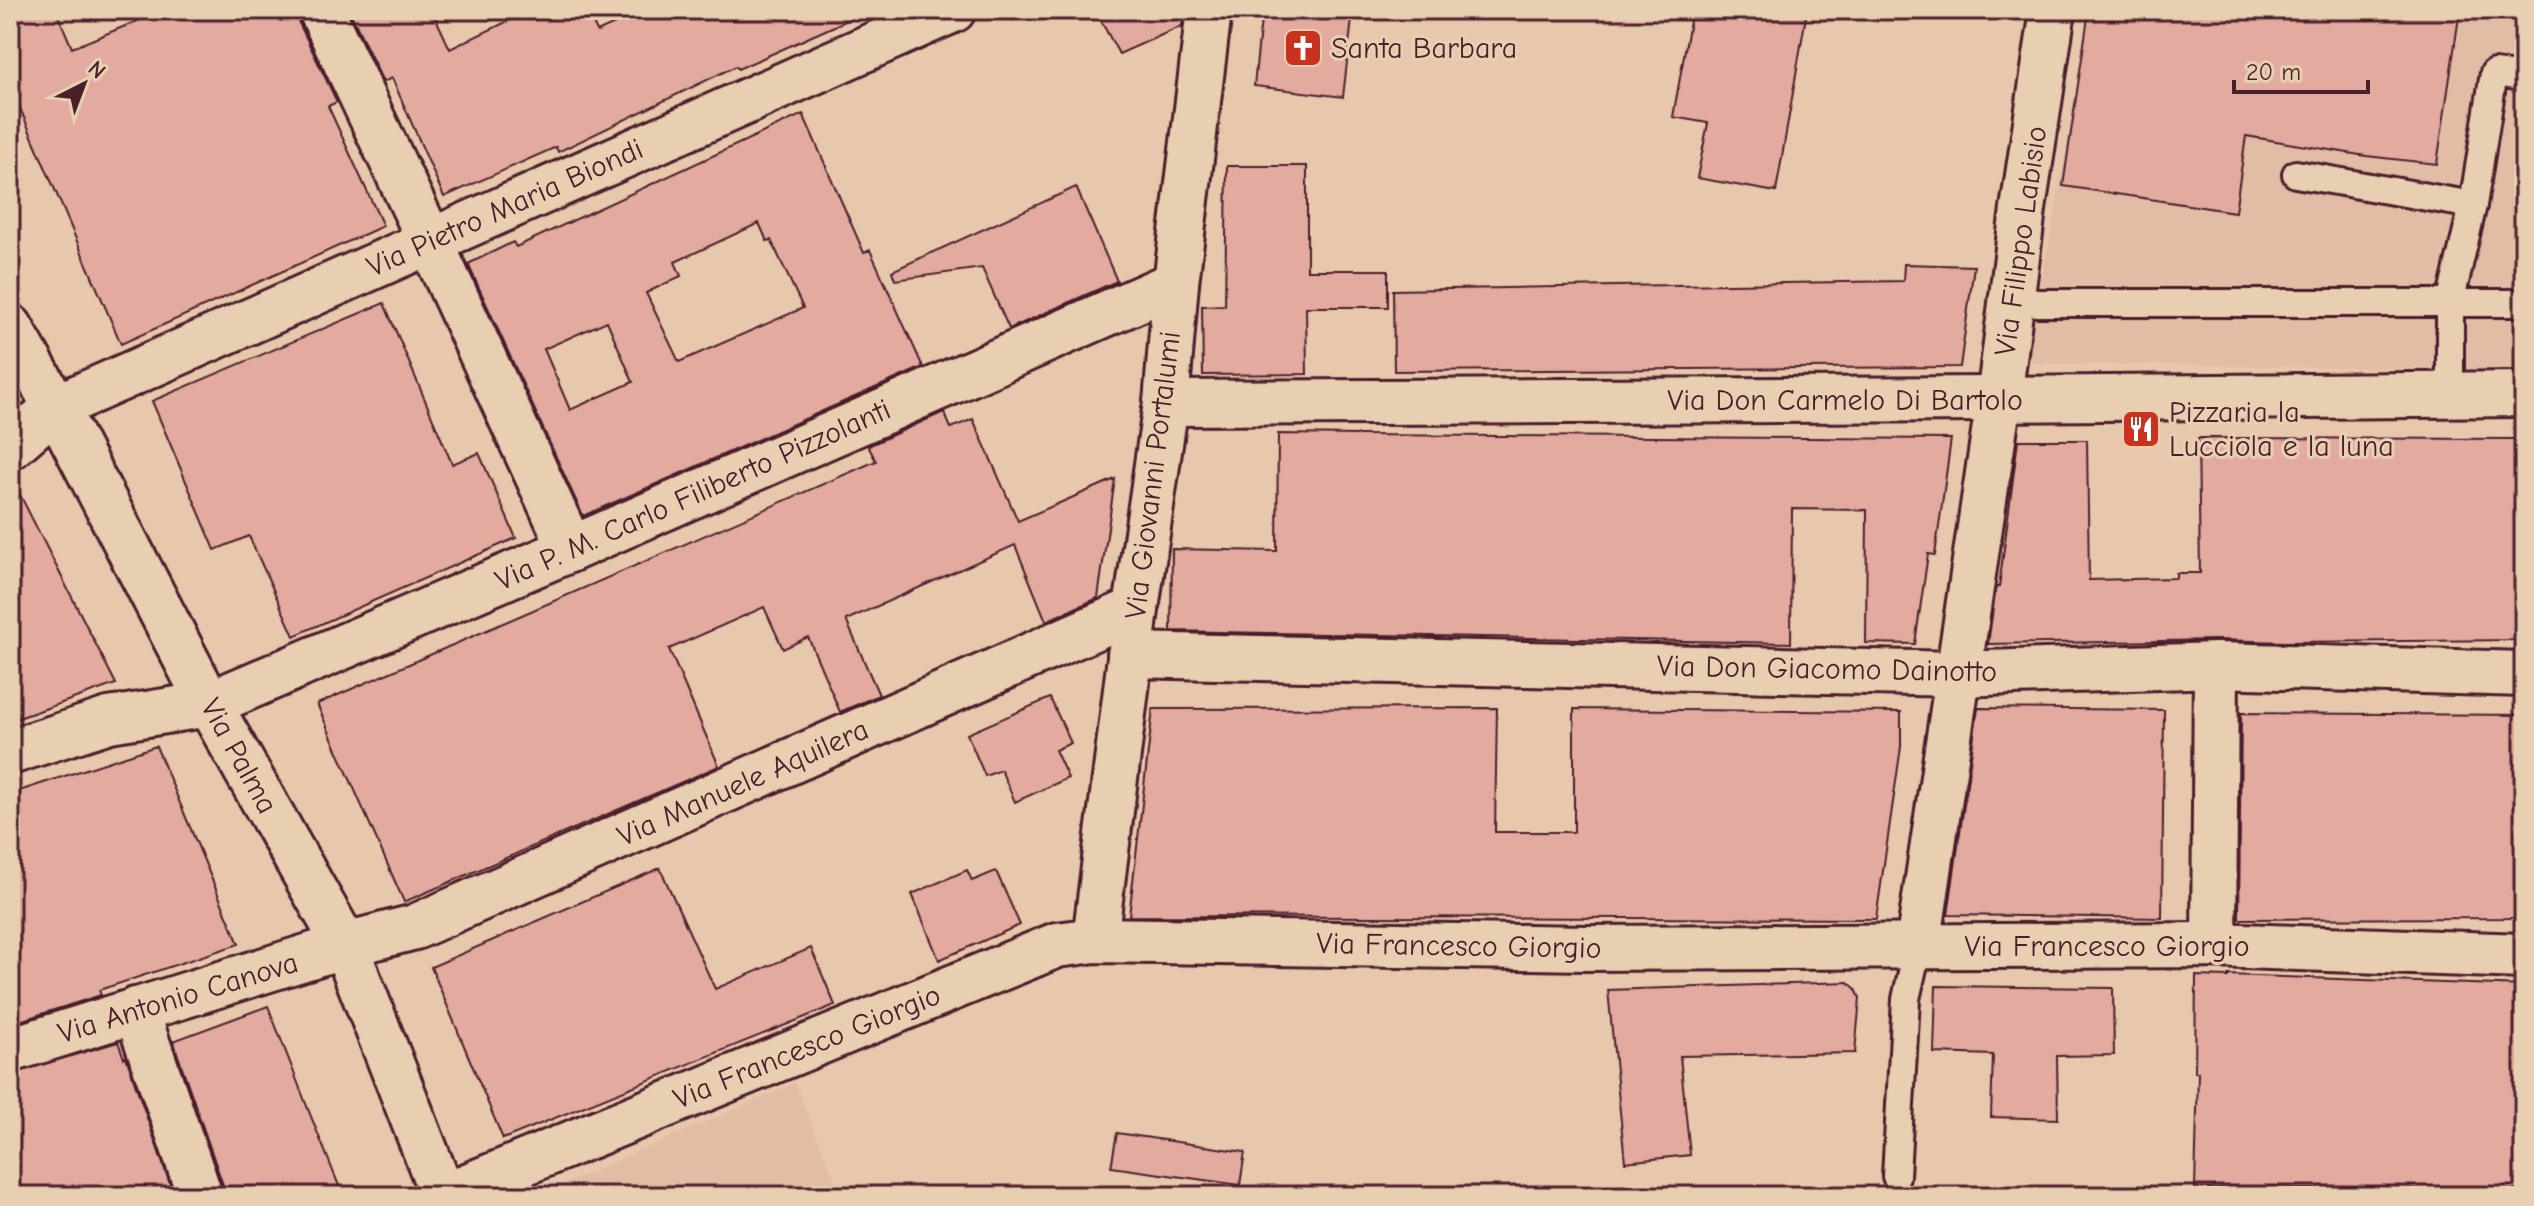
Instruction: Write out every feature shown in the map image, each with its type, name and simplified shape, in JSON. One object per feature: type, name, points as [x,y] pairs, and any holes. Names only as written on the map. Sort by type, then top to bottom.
[{"type":"street","points":[[321,10],[571,549]]},
{"type":"street","name":"Via Pietro Maria Biondi","points":[[10,447],[56,407],[953,10]]},
{"type":"street","name":"Via Giovanni Portalumi","points":[[1095,940],[1136,609],[1166,403],[1176,283],[1209,10]]},
{"type":"street","name":"Via Filippo Labisio","points":[[1918,946],[2053,10]]},
{"type":"street","name":"Via P. M. Carlo Filiberto Pizzolanti","points":[[10,752],[109,720],[209,704],[1176,283]]},
{"type":"street","name":"Via Palma","points":[[10,327],[56,407],[209,704],[345,945],[443,1196]]},
{"type":"street","name":"Via Don Carmelo Di Bartolo","points":[[1166,403],[2524,394]]},
{"type":"street","name":"Via Manuele Aquilera","points":[[345,945],[415,927],[1136,609]]},
{"type":"street","name":"Via Don Giacomo Dainotto","points":[[1130,655],[1958,674],[2216,665],[2524,674]]},
{"type":"street","points":[[2214,945],[2216,665]]},
{"type":"street","name":"Via Francesco Giorgio","points":[[443,1196],[1057,945],[1095,940],[1586,948],[2214,945],[2524,956]]},
{"type":"street","name":"Via Antonio Canova","points":[[10,1050],[345,945]]},
{"type":"street","points":[[136,1010],[200,1196]]},
{"type":"lane","points":[[2450,393],[2450,303],[2473,205],[2494,73],[2524,77]]},
{"type":"lane","points":[[2296,174],[2473,205]]},
{"type":"lane","points":[[2012,301],[2524,303]]},
{"type":"lane","points":[[1896,1176],[1906,999],[1918,946]]},
{"type":"shaded area","points":[[2089,10],[2524,10],[2524,370],[2026,363],[2074,110]]},
{"type":"shaded area","points":[[795,1083],[842,1196],[536,1196]]},
{"type":"building","points":[[10,10],[56,10],[72,48],[164,10],[296,10],[298,21],[337,102],[328,106],[383,226],[121,344],[10,85]]},
{"type":"building","points":[[349,10],[432,10],[450,49],[531,10],[587,10],[597,32],[646,10],[870,10],[738,69],[736,66],[558,152],[556,147],[444,197],[392,78],[383,82]]},
{"type":"building","points":[[1095,10],[1184,10],[1182,26],[1119,54]]},
{"type":"building","name":"Santa Barbara","points":[[1262,10],[1353,10],[1343,97],[1254,86]]},
{"type":"building","points":[[1692,10],[1807,10],[1776,192],[1697,178],[1708,123],[1673,117]]},
{"type":"building","points":[[2089,10],[2460,10],[2437,164],[2246,136],[2235,212],[2063,186]]},
{"type":"building","points":[[803,114],[864,253],[870,250],[923,367],[583,516],[468,264],[513,242],[516,247]],"holes":[[[759,223],[767,241],[771,240],[803,308],[679,362],[646,293],[681,276],[675,262]],[[607,321],[633,382],[570,410],[544,349]]]},
{"type":"building","points":[[1227,166],[1307,166],[1307,270],[1388,270],[1388,307],[1306,307],[1307,374],[1203,375],[1202,306],[1225,305]]},
{"type":"building","points":[[1076,187],[1117,281],[1009,329],[982,268],[895,280],[892,271]]},
{"type":"building","points":[[1904,264],[1974,266],[1960,367],[1394,371],[1393,290],[1903,281]]},
{"type":"building","points":[[384,303],[452,464],[479,453],[516,538],[294,636],[249,536],[215,550],[152,401]]},
{"type":"building","points":[[944,412],[951,428],[973,419],[1018,521],[1115,479],[1098,598],[1046,621],[1015,545],[846,620],[879,695],[840,712],[808,637],[783,649],[764,607],[669,649],[719,766],[404,902],[317,704],[876,461],[868,446]]},
{"type":"building","points":[[1278,434],[1951,439],[1935,555],[1928,554],[1915,644],[1866,643],[1867,510],[1792,509],[1791,643],[1171,631],[1172,549],[1277,551]]},
{"type":"building","points":[[2198,438],[2524,439],[2524,640],[1988,644],[1996,587],[1999,587],[2018,440],[2087,440],[2089,580],[2176,578],[2176,573],[2200,573]]},
{"type":"building","points":[[10,475],[116,684],[10,721]]},
{"type":"building","points":[[1050,698],[1071,743],[1055,750],[1068,778],[1015,802],[1001,770],[985,776],[967,734]]},
{"type":"building","points":[[1497,708],[1495,832],[1574,832],[1574,709],[1901,712],[1901,747],[1876,919],[1129,916],[1153,709]]},
{"type":"building","points":[[1978,708],[2164,710],[2162,918],[1948,915]]},
{"type":"building","points":[[2241,713],[2524,715],[2524,918],[2239,919]]},
{"type":"building","points":[[156,746],[239,944],[99,990],[101,995],[10,1024],[10,794]]},
{"type":"building","points":[[660,868],[715,989],[811,948],[835,1005],[503,1139],[431,967]]},
{"type":"building","points":[[967,870],[972,881],[996,871],[1020,925],[939,960],[912,894]]},
{"type":"building","points":[[2196,976],[2524,986],[2524,1190],[2195,1188],[2198,1072],[2195,1072]]},
{"type":"building","points":[[1848,982],[1860,998],[1855,1053],[1680,1056],[1690,1155],[1625,1162],[1608,990]]},
{"type":"building","points":[[1936,986],[2113,988],[2114,1055],[2057,1056],[2058,1119],[1991,1117],[1993,1055],[1934,1053]]},
{"type":"building","points":[[268,1006],[343,1196],[224,1196],[224,1188],[173,1041]]},
{"type":"building","points":[[118,1042],[174,1196],[10,1196],[10,1074]]},
{"type":"building","points":[[1117,1133],[1245,1152],[1240,1185],[1111,1167]]},
{"type":"place","name":"Santa Barbara","points":[[1303,48]]},
{"type":"place","name":"Pizzaria la Lucciola e la luna","points":[[2141,429]]}]
